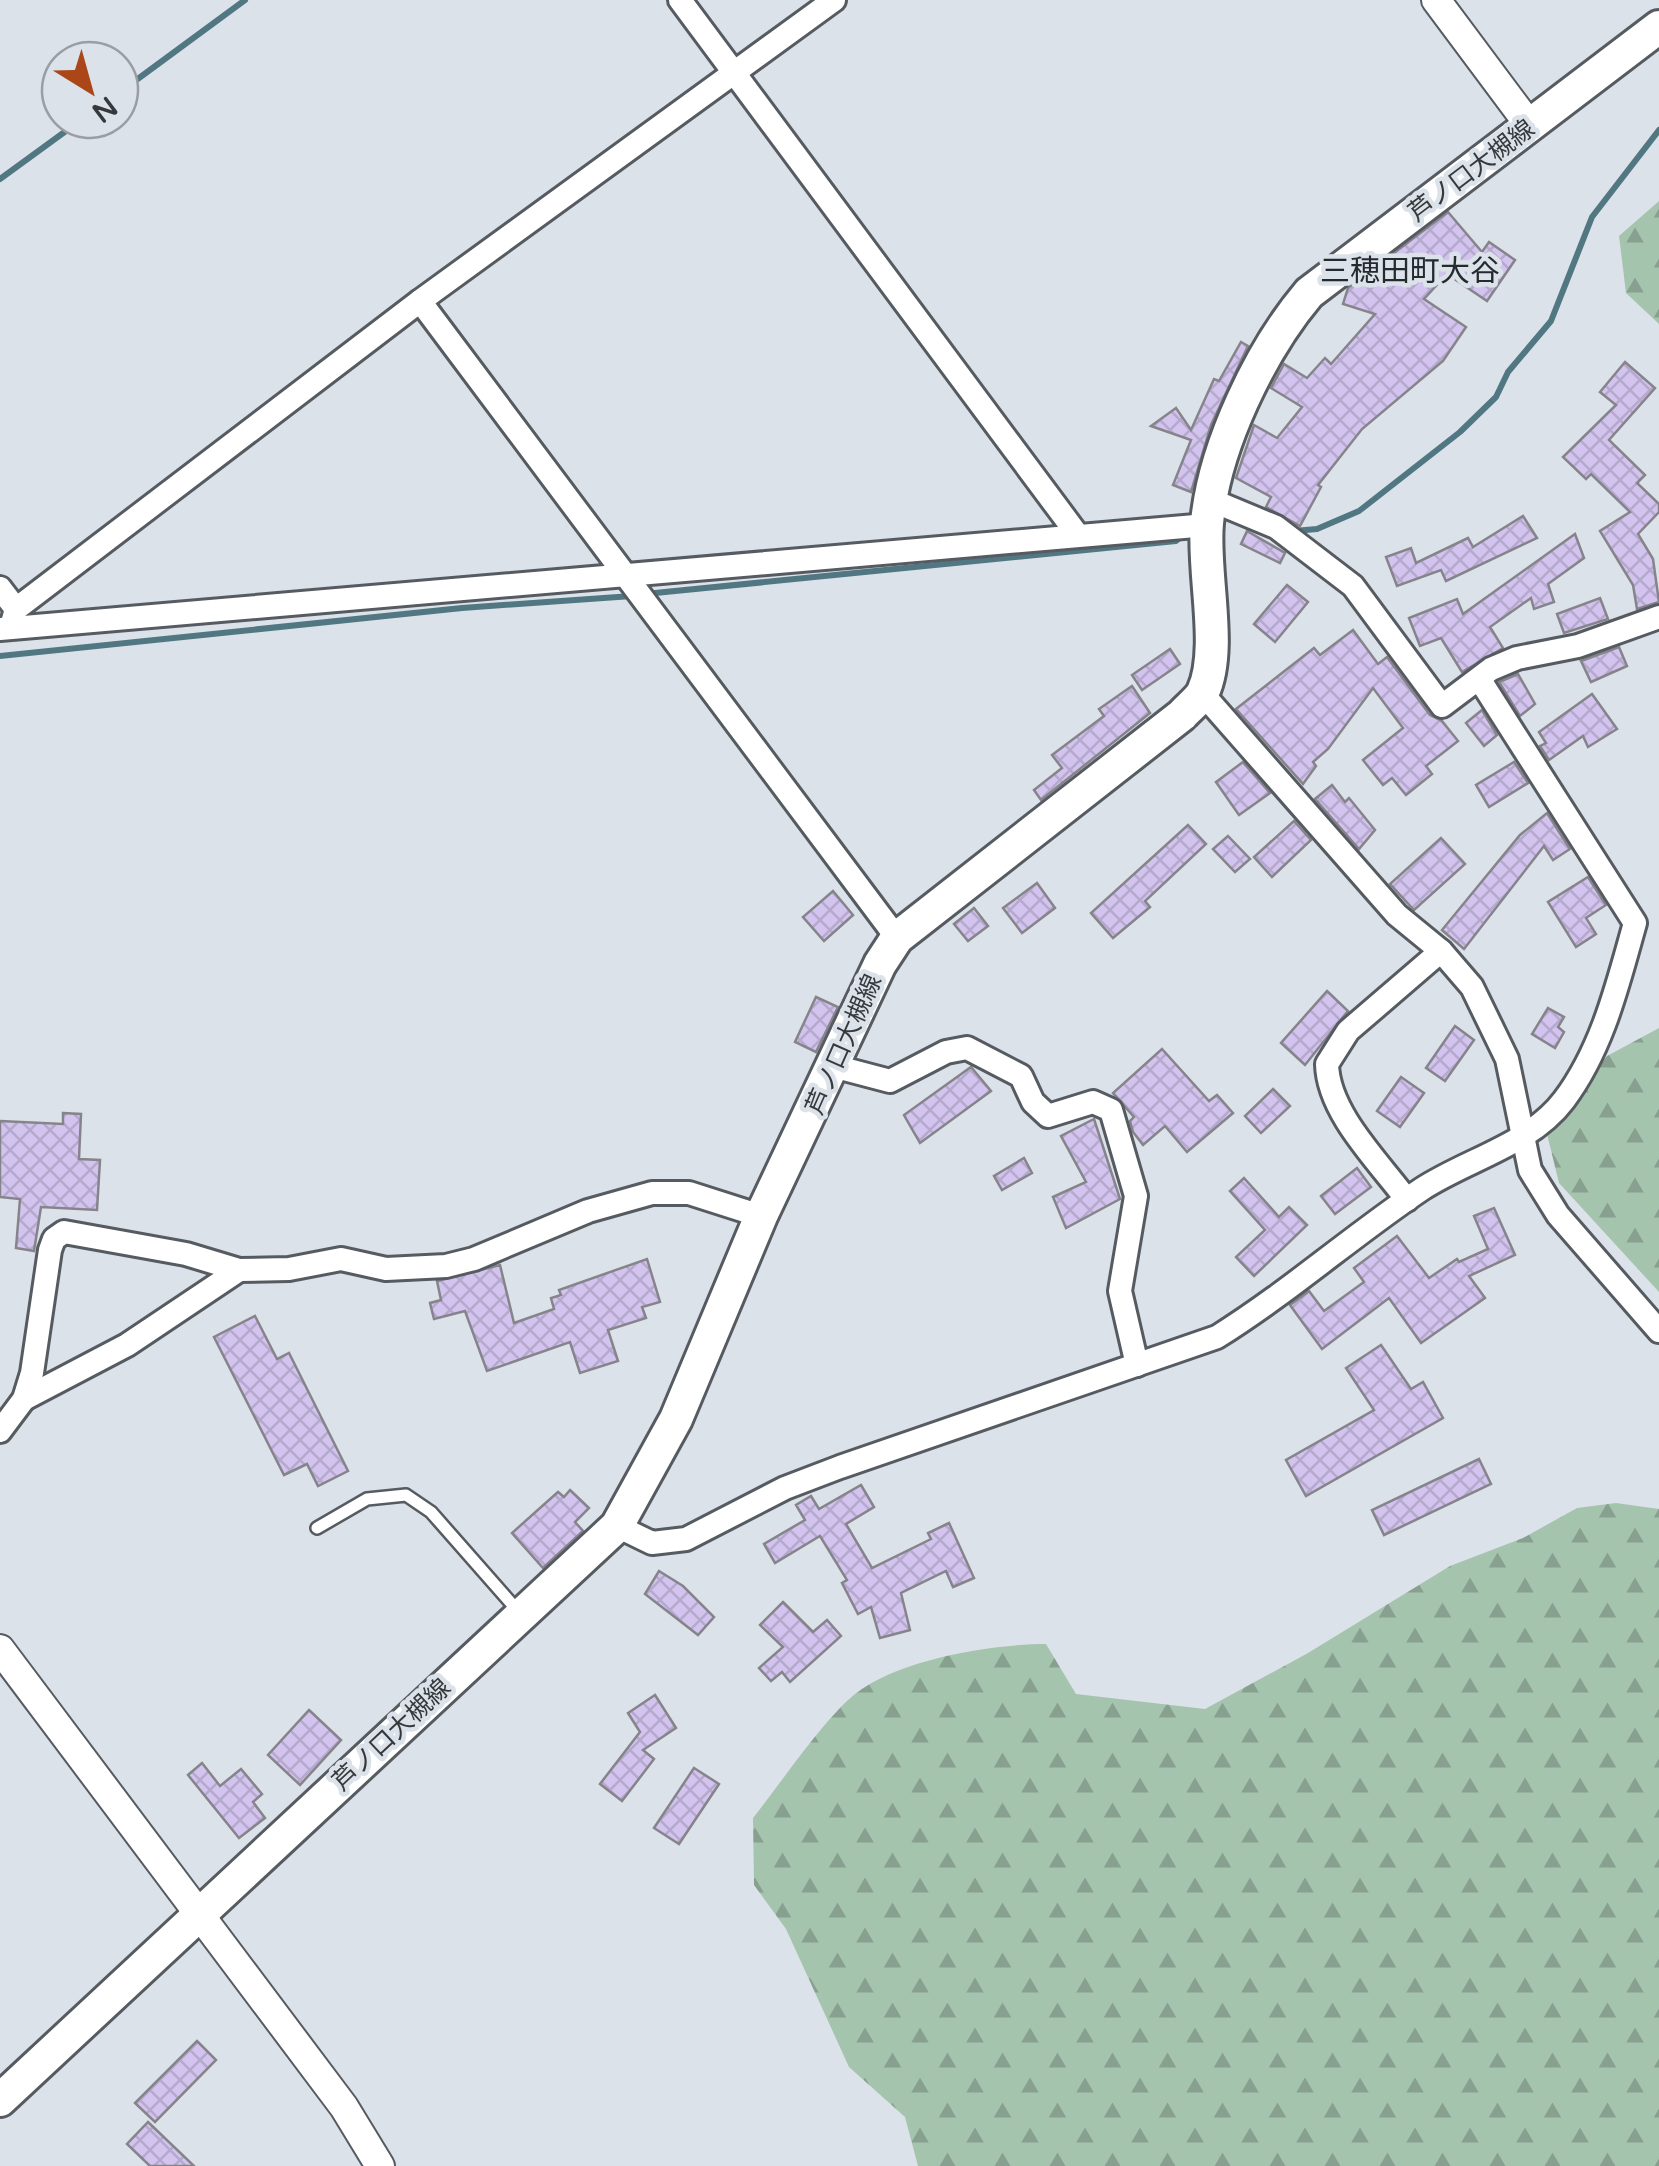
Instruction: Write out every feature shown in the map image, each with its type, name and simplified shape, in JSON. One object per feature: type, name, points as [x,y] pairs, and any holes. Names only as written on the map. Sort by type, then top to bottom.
[{"type":"main road","name":"芦ノ口大槻線","points":[[0,2100],[617,1526],[676,1419],[762,1216],[880,964],[898,938],[1182,715],[1202,693],[1209,662],[1209,512],[1245,392],[1285,321],[1309,293],[1659,27]]},
{"type":"street","points":[[680,0],[1077,534]]},
{"type":"street","points":[[9,622],[420,300],[834,0]]},
{"type":"street","points":[[1436,0],[1530,126]]},
{"type":"street","points":[[420,300],[898,938]]},
{"type":"street","points":[[9,622],[627,576],[1077,534],[1209,512],[1276,528],[1338,573],[1353,586],[1442,706],[1517,658],[1578,646],[1659,617]]},
{"type":"street","points":[[0,588],[9,622]]},
{"type":"street","points":[[617,1526],[652,1543],[686,1540],[826,1472],[1217,1337],[1268,1305],[1407,1200],[1524,1134],[1564,1101],[1610,1014],[1636,923],[1480,680]]},
{"type":"street","points":[[1202,693],[1397,915],[1441,952],[1472,986],[1506,1060],[1530,1170],[1539,1187],[1659,1332]]},
{"type":"street","points":[[1407,1200],[1341,1109],[1331,1090],[1327,1064],[1348,1031],[1441,952]]},
{"type":"street","points":[[833,1066],[890,1081],[946,1052],[966,1048],[1021,1076],[1033,1102],[1048,1116],[1093,1102],[1111,1110],[1136,1196],[1120,1291],[1137,1365]]},
{"type":"street","points":[[24,1399],[50,1250],[54,1238],[64,1232],[168,1250],[239,1270],[289,1268],[341,1259],[386,1269],[446,1266],[474,1260],[588,1211],[652,1194],[689,1193],[762,1216]]},
{"type":"street","points":[[0,1431],[24,1399],[127,1345],[239,1270]]},
{"type":"street","points":[[0,1650],[344,2107],[380,2166]]},
{"type":"lane","points":[[316,1528],[367,1499],[406,1494],[431,1512],[521,1614]]},
{"type":"green space","points":[[1659,201],[1659,324],[1626,293],[1619,236]]},
{"type":"green space","points":[[1659,1028],[1659,1292],[1559,1183],[1547,1134],[1607,1056]]},
{"type":"green space","points":[[1616,1503],[1659,1509],[1659,2166],[918,2166],[905,2117],[849,2067],[786,1929],[754,1885],[753,1818],[843,1705],[874,1682],[921,1663],[973,1651],[1046,1644],[1076,1694],[1205,1709],[1308,1653],[1450,1566],[1523,1538],[1577,1508]]},
{"type":"building","points":[[1448,212],[1482,252],[1489,242],[1515,260],[1487,301],[1447,274],[1424,299],[1466,327],[1443,361],[1362,429],[1318,485],[1321,487],[1300,526],[1266,507],[1271,497],[1236,478],[1254,425],[1277,438],[1302,407],[1271,388],[1284,364],[1307,378],[1325,358],[1331,364],[1375,314],[1343,304],[1348,288]]},
{"type":"building","points":[[1241,342],[1248,346],[1211,425],[1191,492],[1173,485],[1191,440],[1151,426],[1176,408],[1191,430],[1214,379],[1219,381]]},
{"type":"building","points":[[1625,362],[1655,388],[1609,440],[1645,475],[1637,483],[1659,504],[1659,512],[1638,534],[1653,559],[1659,602],[1637,609],[1633,585],[1600,531],[1630,512],[1591,474],[1586,479],[1563,457],[1616,405],[1600,392]]},
{"type":"building","points":[[1523,516],[1537,538],[1446,581],[1441,570],[1397,586],[1386,557],[1411,548],[1416,563],[1468,538],[1473,547]]},
{"type":"building","points":[[1247,531],[1285,553],[1280,563],[1241,544]]},
{"type":"building","points":[[1575,534],[1584,558],[1548,584],[1554,602],[1534,609],[1531,598],[1490,627],[1503,648],[1462,672],[1441,638],[1420,646],[1409,618],[1457,599],[1463,614]]},
{"type":"building","points":[[1287,585],[1308,602],[1275,642],[1254,624]]},
{"type":"building","points":[[1600,598],[1608,619],[1564,633],[1557,614]]},
{"type":"building","points":[[1353,630],[1378,664],[1387,657],[1430,715],[1442,721],[1458,741],[1426,766],[1432,774],[1406,795],[1392,778],[1383,785],[1363,760],[1403,728],[1373,688],[1328,749],[1313,762],[1316,766],[1303,784],[1236,709],[1314,648],[1320,655]]},
{"type":"building","points":[[1619,647],[1627,666],[1591,682],[1581,661]]},
{"type":"building","points":[[1170,649],[1180,664],[1142,690],[1132,675]]},
{"type":"building","points":[[1518,674],[1535,704],[1520,716],[1499,682]]},
{"type":"building","points":[[1132,686],[1150,713],[1041,800],[1034,790],[1062,768],[1052,755],[1104,716],[1099,709]]},
{"type":"building","points":[[1592,694],[1617,729],[1588,747],[1583,736],[1549,760],[1540,746],[1546,743],[1539,732]]},
{"type":"building","points":[[1482,710],[1497,735],[1484,746],[1466,723]]},
{"type":"building","points":[[1243,762],[1270,793],[1239,815],[1216,782]]},
{"type":"building","points":[[1514,762],[1528,783],[1489,807],[1476,785]]},
{"type":"building","points":[[1332,785],[1345,802],[1349,798],[1375,830],[1359,849],[1315,799]]},
{"type":"building","points":[[1547,813],[1570,849],[1553,860],[1544,846],[1464,949],[1442,930],[1520,835]]},
{"type":"building","points":[[1294,821],[1311,840],[1272,877],[1254,857]]},
{"type":"building","points":[[1188,825],[1206,844],[1145,901],[1150,907],[1113,938],[1091,913]]},
{"type":"building","points":[[1228,836],[1250,859],[1235,872],[1213,849]]},
{"type":"building","points":[[1441,838],[1465,864],[1414,910],[1390,884]]},
{"type":"building","points":[[1588,877],[1606,905],[1586,918],[1596,934],[1576,947],[1548,902]]},
{"type":"building","points":[[1037,883],[1055,908],[1022,933],[1003,908]]},
{"type":"building","points":[[833,891],[853,915],[824,941],[803,917]]},
{"type":"building","points":[[974,908],[988,926],[968,941],[954,924]]},
{"type":"building","points":[[1327,991],[1348,1011],[1305,1065],[1281,1043]]},
{"type":"building","points":[[816,997],[838,1007],[816,1052],[795,1042]]},
{"type":"building","points":[[1548,1008],[1564,1017],[1558,1027],[1564,1032],[1555,1048],[1532,1034]]},
{"type":"building","points":[[1455,1026],[1474,1040],[1445,1081],[1426,1068]]},
{"type":"building","points":[[1162,1049],[1209,1101],[1217,1095],[1233,1113],[1187,1152],[1165,1126],[1143,1145],[1133,1132],[1130,1121],[1134,1117],[1113,1093]]},
{"type":"building","points":[[971,1067],[991,1091],[920,1143],[904,1115]]},
{"type":"building","points":[[1401,1077],[1424,1093],[1400,1127],[1377,1111]]},
{"type":"building","points":[[1273,1089],[1290,1106],[1261,1133],[1245,1116]]},
{"type":"building","points":[[63,1113],[81,1114],[79,1159],[100,1160],[97,1210],[41,1207],[34,1251],[16,1248],[20,1199],[0,1197],[0,1121],[63,1124]]},
{"type":"building","points":[[1094,1119],[1120,1199],[1066,1228],[1053,1197],[1086,1182],[1061,1136]]},
{"type":"building","points":[[1024,1158],[1032,1173],[1002,1190],[994,1176]]},
{"type":"building","points":[[1357,1168],[1371,1187],[1335,1214],[1321,1196]]},
{"type":"building","points":[[1244,1178],[1279,1217],[1289,1207],[1307,1225],[1254,1276],[1236,1257],[1265,1230],[1230,1191]]},
{"type":"building","points":[[1494,1208],[1515,1255],[1469,1276],[1485,1298],[1421,1343],[1389,1298],[1322,1349],[1290,1305],[1309,1291],[1324,1311],[1364,1282],[1354,1268],[1397,1236],[1429,1278],[1457,1259],[1459,1262],[1488,1249],[1474,1216]]},
{"type":"building","points":[[647,1259],[660,1302],[642,1307],[646,1318],[608,1330],[618,1361],[580,1373],[570,1342],[487,1371],[465,1311],[434,1319],[430,1303],[441,1300],[437,1281],[500,1265],[514,1323],[554,1309],[551,1298],[561,1295],[559,1290]]},
{"type":"building","points":[[255,1316],[277,1359],[289,1353],[348,1471],[318,1486],[307,1464],[284,1475],[214,1337]]},
{"type":"building","points":[[1381,1345],[1411,1389],[1423,1382],[1443,1418],[1306,1496],[1286,1460],[1374,1410],[1346,1368]]},
{"type":"building","points":[[1479,1459],[1491,1484],[1384,1535],[1372,1510]]},
{"type":"building","points":[[861,1485],[874,1507],[846,1524],[872,1568],[931,1539],[928,1533],[949,1523],[974,1578],[953,1587],[946,1571],[901,1593],[910,1630],[880,1638],[871,1607],[858,1614],[842,1583],[847,1580],[820,1536],[775,1563],[764,1544],[805,1520],[796,1505],[811,1496],[819,1509]]},
{"type":"building","points":[[570,1490],[589,1508],[575,1522],[583,1531],[543,1568],[512,1533],[558,1492],[564,1497]]},
{"type":"building","points":[[659,1571],[683,1586],[714,1617],[698,1635],[645,1594]]},
{"type":"building","points":[[783,1602],[813,1632],[827,1620],[841,1636],[790,1682],[782,1672],[771,1681],[759,1668],[783,1647],[760,1625]]},
{"type":"building","points":[[655,1695],[676,1728],[643,1750],[654,1759],[622,1801],[600,1784],[640,1732],[628,1713]]},
{"type":"building","points":[[309,1710],[341,1740],[300,1785],[268,1755]]},
{"type":"building","points":[[202,1763],[220,1786],[241,1769],[262,1794],[253,1802],[265,1818],[239,1838],[188,1775]]},
{"type":"building","points":[[694,1768],[719,1784],[679,1844],[654,1828]]},
{"type":"building","points":[[197,2041],[216,2060],[155,2122],[135,2103]]},
{"type":"building","points":[[148,2122],[194,2166],[150,2166],[127,2144]]},
{"type":"waterway","points":[[140,77],[245,0]]},
{"type":"waterway","points":[[1294,531],[1317,529],[1359,511],[1460,432],[1496,397],[1508,372],[1551,321],[1592,217],[1659,130]]},
{"type":"waterway","points":[[0,179],[54,140]]},
{"type":"waterway","points":[[645,594],[1176,541],[1182,536]]},
{"type":"waterway","points":[[0,656],[462,608],[632,596]]},
{"type":"district","name":"三穂田町大谷","points":[[1410,271]]}]
